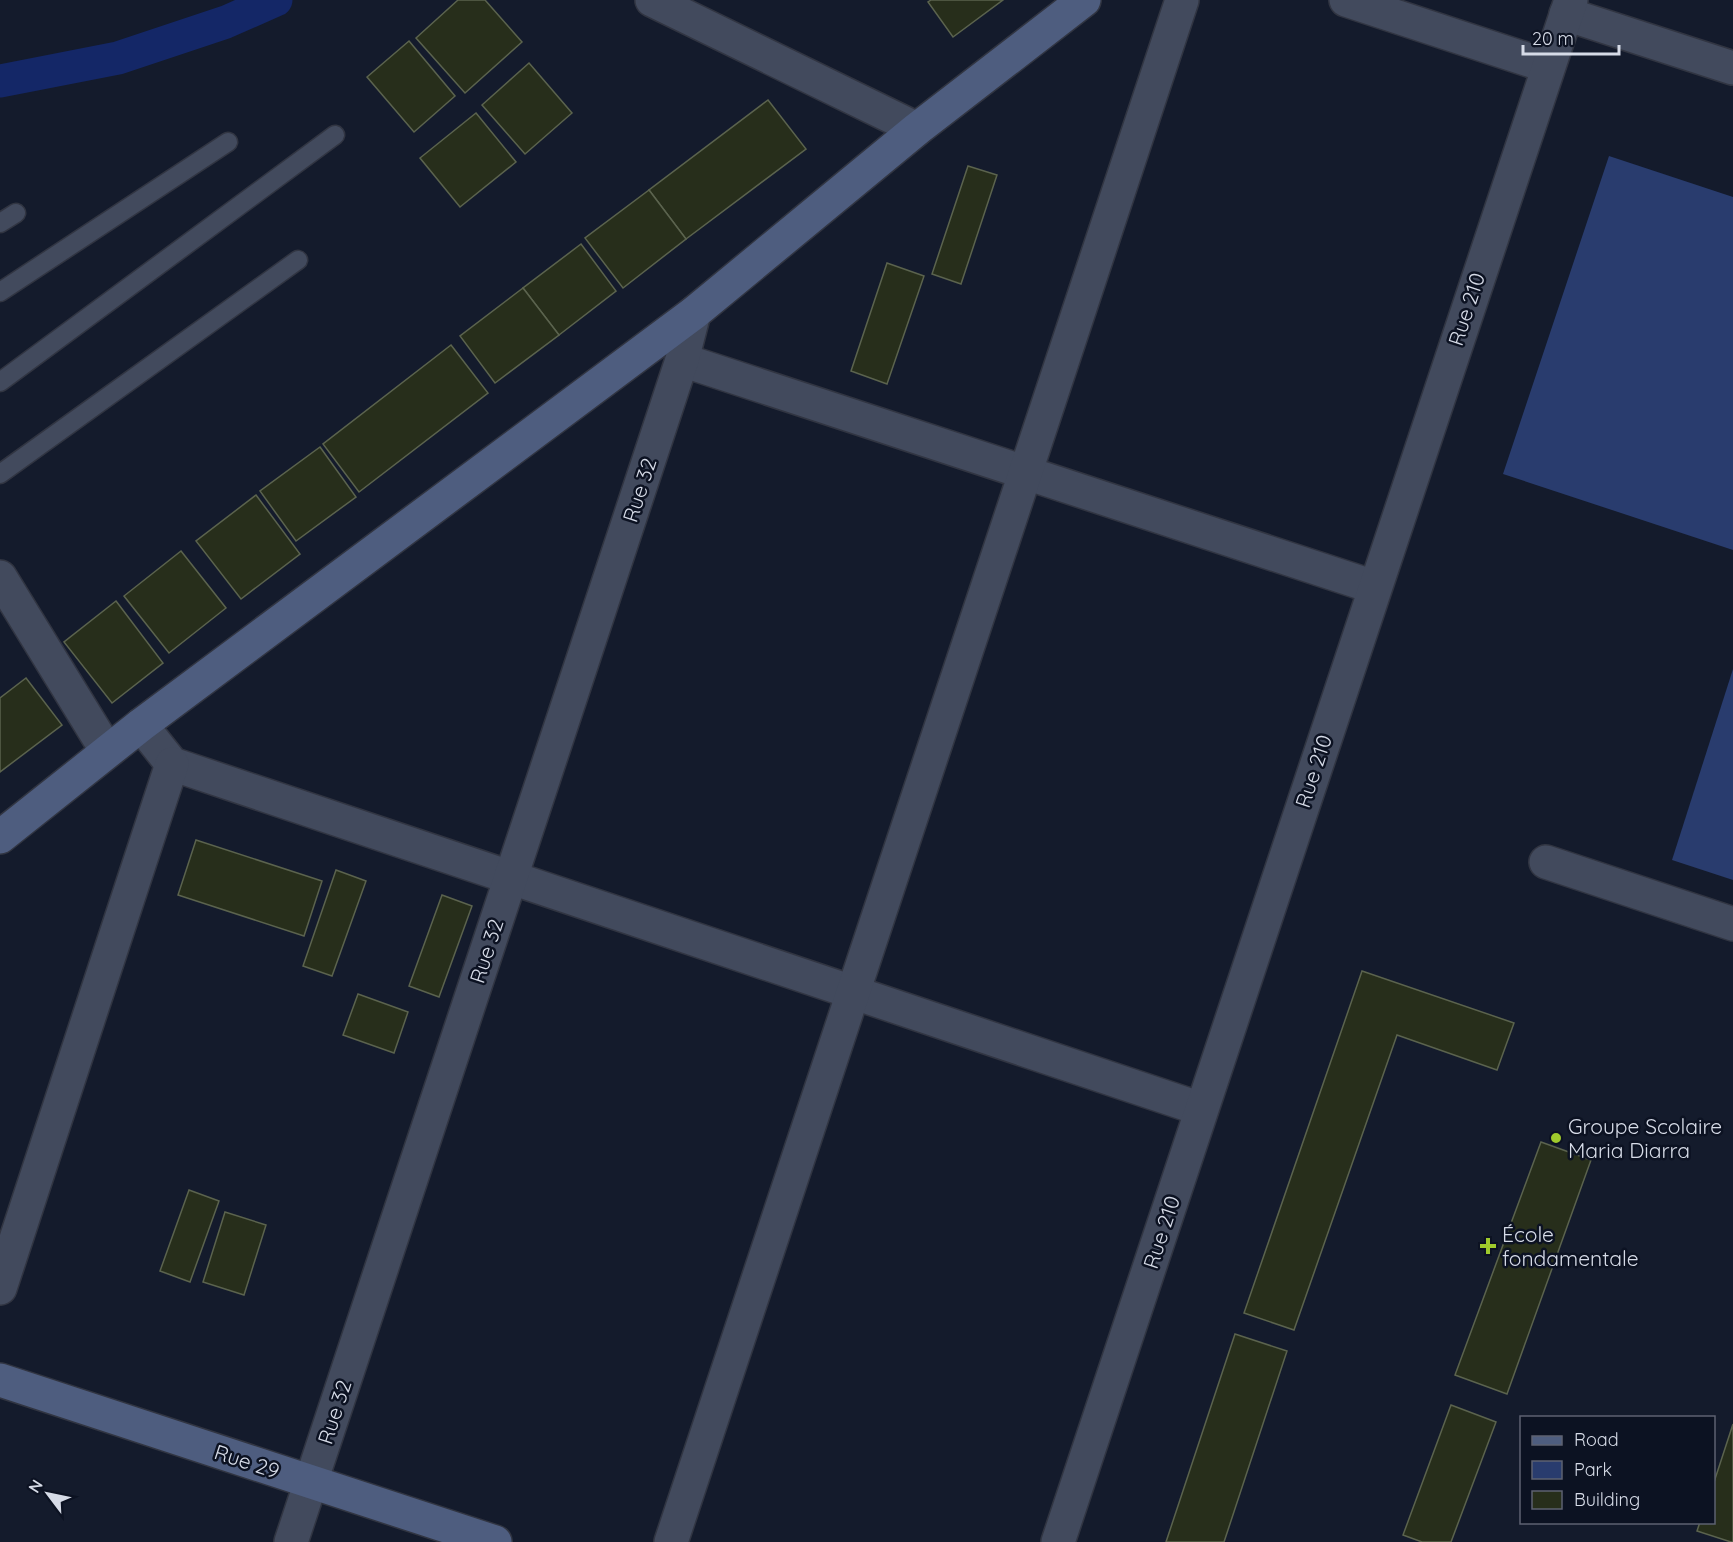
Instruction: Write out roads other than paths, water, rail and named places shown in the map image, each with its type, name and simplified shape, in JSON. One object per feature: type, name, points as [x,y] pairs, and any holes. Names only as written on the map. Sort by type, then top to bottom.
[{"type":"main road","points":[[0,837],[141,724],[694,313],[917,129],[1084,0]]},
{"type":"main road","name":"Rue 29","points":[[0,1380],[495,1542]]},
{"type":"street","points":[[652,0],[917,129]]},
{"type":"street","points":[[671,1542],[1182,0]]},
{"type":"street","points":[[1346,0],[1547,66]]},
{"type":"street","points":[[1569,7],[1733,69]]},
{"type":"street","name":"Rue 210","points":[[1058,1542],[1547,66],[1569,7]]},
{"type":"street","name":"Rue 32","points":[[291,1542],[682,360],[694,313]]},
{"type":"street","points":[[682,360],[1374,587]]},
{"type":"street","points":[[0,577],[107,751]]},
{"type":"street","points":[[141,724],[172,764],[1201,1109]]},
{"type":"street","points":[[0,1288],[172,764]]},
{"type":"street","points":[[1546,862],[1733,924]]},
{"type":"lane","points":[[0,382],[335,135]]},
{"type":"lane","points":[[0,291],[228,142]]},
{"type":"lane","points":[[0,223],[16,213]]},
{"type":"lane","points":[[0,474],[298,260]]},
{"type":"waterway","points":[[0,81],[118,58],[226,22],[276,0]]},
{"type":"place","name":"Groupe Scolaire Maria Diarra","points":[[1556,1138]]},
{"type":"place","name":"École fondamentale","points":[[1488,1246]]}]
